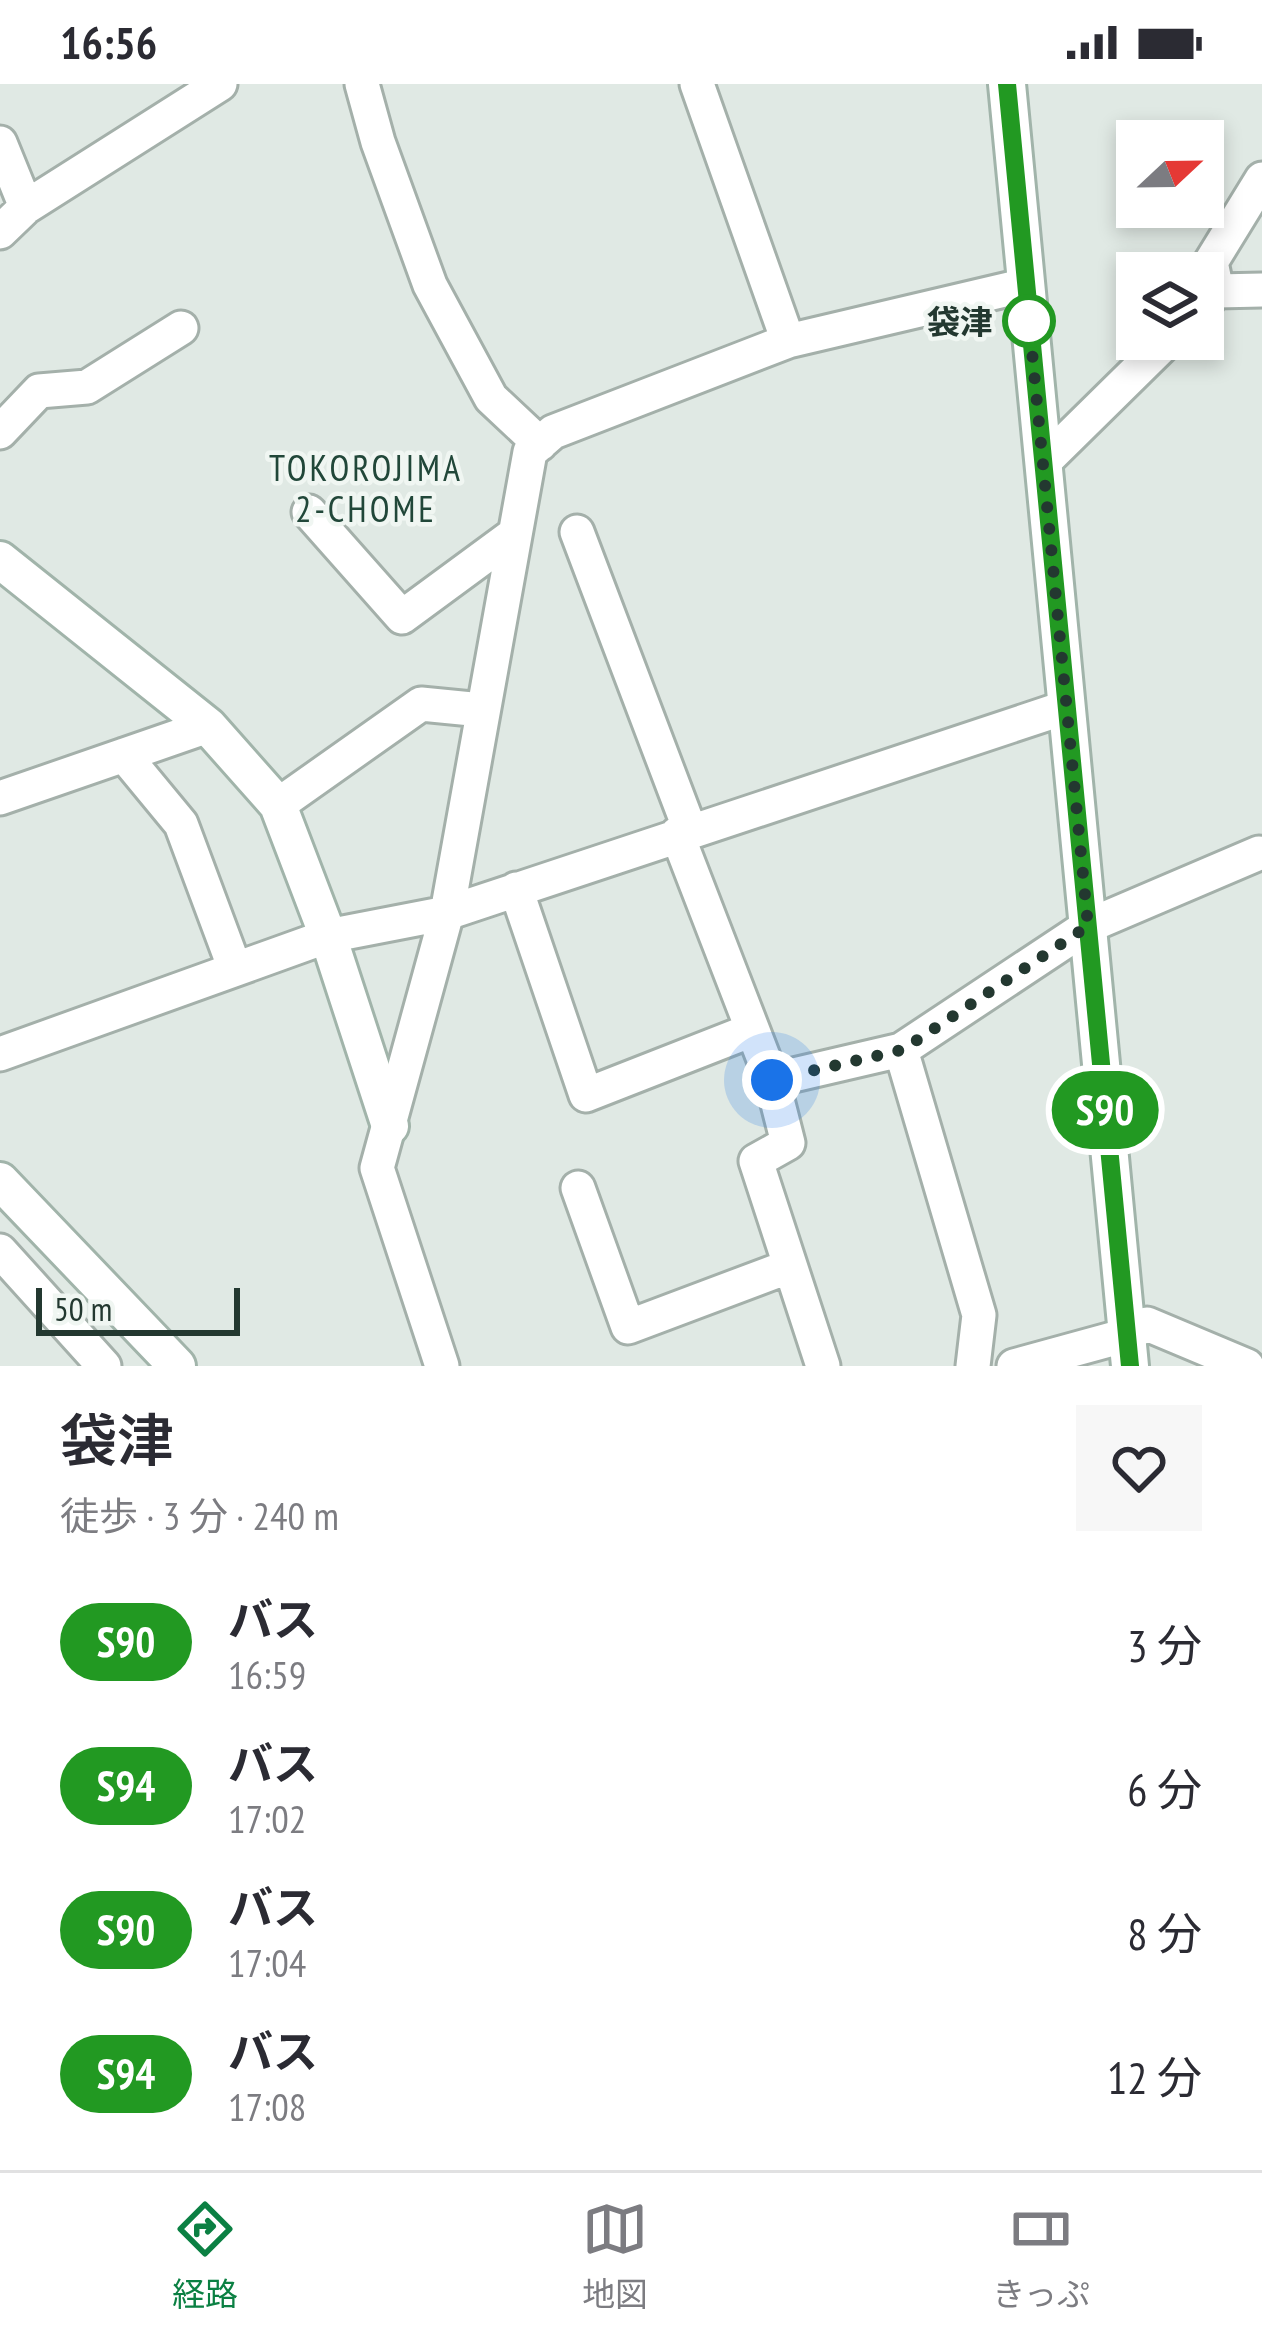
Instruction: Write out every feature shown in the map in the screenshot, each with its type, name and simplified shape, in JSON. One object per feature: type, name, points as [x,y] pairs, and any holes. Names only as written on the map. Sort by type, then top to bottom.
[{"type":"street","points":[[0,232],[26,207],[220,84]]},
{"type":"street","points":[[362,84],[430,286],[491,398],[540,444]]},
{"type":"street","points":[[697,84],[788,341]]},
{"type":"street","points":[[1007,84],[1129,1351]]},
{"type":"street","points":[[0,143],[26,207]]},
{"type":"street","points":[[1217,252],[1262,179]]},
{"type":"street","points":[[442,1366],[377,1168],[447,913],[530,452],[553,432],[788,341],[1026,285]]},
{"type":"street","points":[[1224,296],[1262,290]]},
{"type":"street","points":[[0,432],[39,391],[87,387],[181,328]]},
{"type":"street","points":[[1043,463],[1147,360]]},
{"type":"street","points":[[309,512],[402,617],[512,536]]},
{"type":"street","points":[[577,532],[772,1080],[788,1143],[755,1161],[823,1366]]},
{"type":"street","points":[[0,560],[208,726],[278,805],[328,937],[390,1126]]},
{"type":"street","points":[[278,805],[421,704],[482,710]]},
{"type":"street","points":[[0,1054],[328,937],[447,913],[1067,707]]},
{"type":"street","points":[[0,798],[208,726]]},
{"type":"street","points":[[124,755],[181,824],[235,969]]},
{"type":"street","points":[[772,1080],[902,1050],[1088,926],[1259,854]]},
{"type":"street","points":[[516,889],[586,1095],[752,1030]]},
{"type":"street","points":[[902,1050],[979,1315],[973,1366]]},
{"type":"street","points":[[0,1181],[177,1366]]},
{"type":"street","points":[[578,1188],[628,1327],[790,1266]]},
{"type":"street","points":[[0,1251],[104,1366]]},
{"type":"street","points":[[1014,1366],[1129,1351],[1147,1324],[1247,1366]]},
{"type":"bus line","name":"S90","points":[[1007,84],[1130,1366]]},
{"type":"place","name":"袋津","points":[[1029,321]]},
{"type":"district","name":"TOKOROJIMA 2-CHOME","points":[[366,488]]},
{"type":"route","points":[[772,1080],[902,1050],[1088,926],[1029,321]]}]
